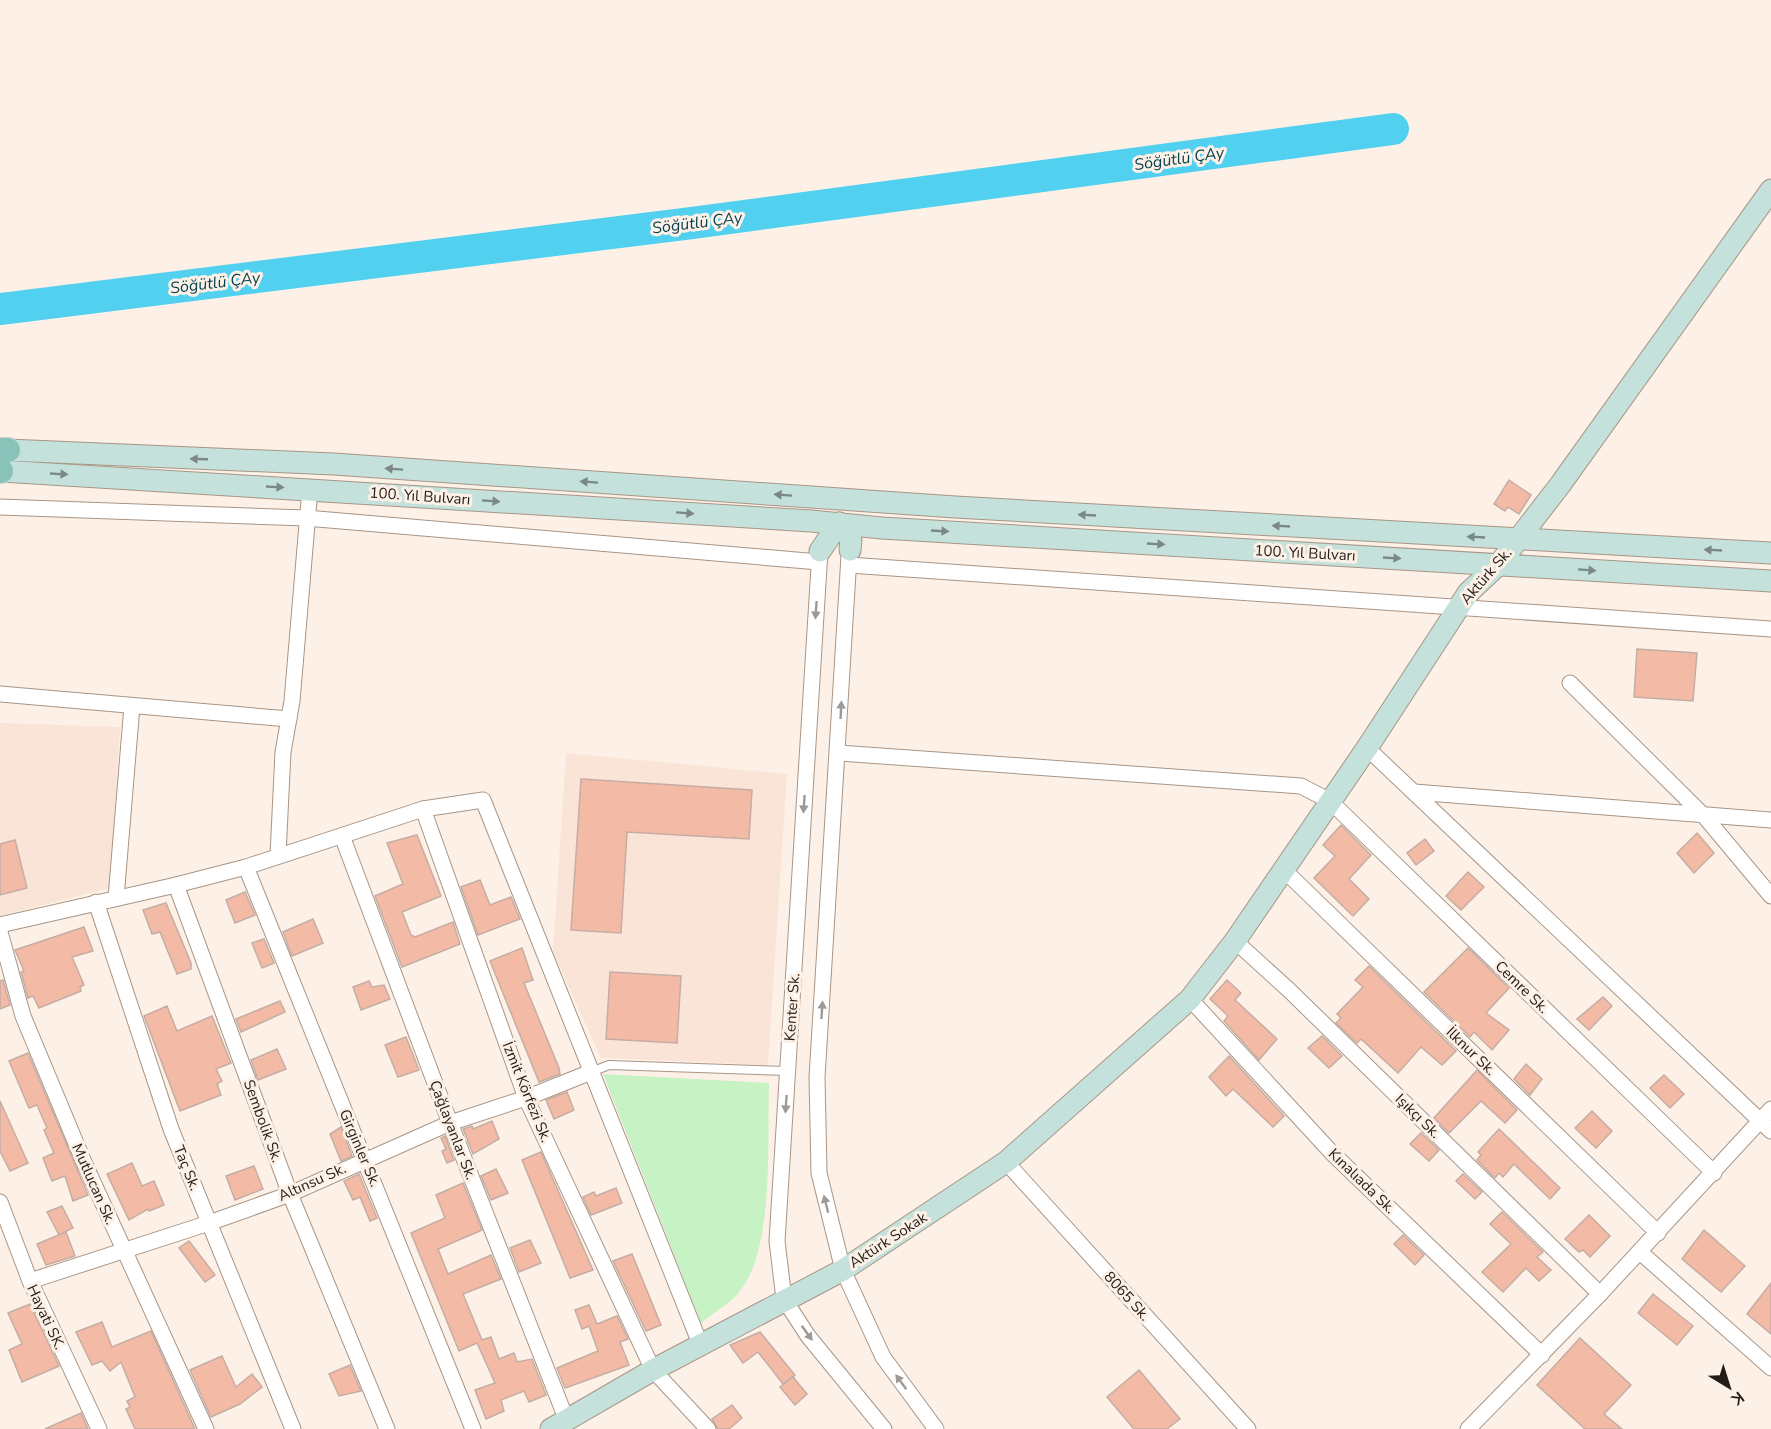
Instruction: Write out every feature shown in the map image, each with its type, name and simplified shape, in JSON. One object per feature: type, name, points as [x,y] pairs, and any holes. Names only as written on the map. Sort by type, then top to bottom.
[{"type":"main road","name":"Aktürk Sk.","points":[[1190,999],[1235,941],[1284,870],[1458,608],[1480,578],[1499,564],[1560,484],[1771,190]]},
{"type":"main road","name":"100. Yıl Bulvarı","points":[[2,460],[334,465],[842,500],[1771,553]]},
{"type":"main road","name":"100. Yıl Bulvarı","points":[[2,460],[310,489],[840,523],[882,528],[1771,581]]},
{"type":"main road","points":[[819,557],[840,523],[842,500]]},
{"type":"main road","points":[[840,523],[851,540],[850,557]]},
{"type":"main road","name":"Aktürk Sokak","points":[[559,1425],[653,1370],[784,1299],[843,1270],[1006,1162],[1190,999]]},
{"type":"street","points":[[278,855],[283,752],[289,719],[310,489]]},
{"type":"street","points":[[0,507],[306,518],[819,557]]},
{"type":"street","name":"Kenter Sk.","points":[[819,557],[777,1241],[784,1299],[808,1336],[884,1429]]},
{"type":"street","points":[[850,557],[1458,608],[1771,630]]},
{"type":"street","name":"Kenter Sk.","points":[[850,557],[817,1077],[819,1173],[843,1270],[883,1357],[936,1429]]},
{"type":"street","points":[[1570,683],[1705,817],[1771,896]]},
{"type":"street","points":[[0,694],[289,719]]},
{"type":"street","points":[[116,898],[132,706]]},
{"type":"street","points":[[1367,748],[1765,1126]]},
{"type":"street","name":"Cemre Sk.","points":[[839,753],[1301,786],[1330,801],[1714,1173]]},
{"type":"street","points":[[1414,792],[1705,817],[1771,820]]},
{"type":"street","points":[[0,925],[246,867],[423,809],[483,800],[701,1346]]},
{"type":"street","name":"İzmit Körfezi Sk.","points":[[423,809],[526,1098],[653,1370],[708,1429]]},
{"type":"street","name":"Çağlayanlar Sk.","points":[[342,836],[450,1123],[559,1425]]},
{"type":"street","name":"Girginler Sk.","points":[[246,867],[278,952],[365,1158],[473,1429]]},
{"type":"street","name":"İlknur Sk.","points":[[1284,870],[1658,1233]]},
{"type":"street","name":"Sembolik Sk.","points":[[176,885],[290,1194],[387,1429]]},
{"type":"street","name":"Taç Sk.","points":[[96,902],[171,1129],[292,1429]]},
{"type":"street","name":"Mutlucan Sk.","points":[[0,932],[23,1016],[124,1250],[206,1429]]},
{"type":"street","name":"Işıkçı Sk.","points":[[1235,941],[1298,999],[1600,1294]]},
{"type":"street","name":"Kınalıada Sk.","points":[[1190,999],[1332,1152],[1542,1355]]},
{"type":"street","name":"Altınsu Sk.","points":[[30,1281],[290,1194],[365,1158],[450,1123],[526,1098],[591,1072]]},
{"type":"street","points":[[1468,1429],[1542,1355],[1714,1173],[1765,1126],[1771,1109]]},
{"type":"street","name":"8065 Sk.","points":[[1006,1162],[1248,1429]]},
{"type":"street","name":"Hayati SK.","points":[[0,1202],[30,1281],[99,1429]]},
{"type":"street","points":[[1640,1252],[1771,1368]]},
{"type":"lane","points":[[591,1072],[609,1065],[788,1071]]},
{"type":"shaded area","points":[[0,723],[120,727],[110,888],[0,916]]},
{"type":"shaded area","points":[[566,753],[787,774],[768,1065],[601,1058],[553,952]]},
{"type":"green space","points":[[603,1074],[769,1083],[767,1192],[759,1248],[751,1272],[740,1291],[727,1304],[701,1323]]},
{"type":"building","points":[[1509,480],[1531,495],[1519,514],[1508,507],[1505,511],[1494,504]]},
{"type":"building","points":[[1637,649],[1697,653],[1693,701],[1634,697]]},
{"type":"building","points":[[581,779],[752,790],[749,839],[627,832],[621,933],[571,930]]},
{"type":"building","points":[[1341,825],[1371,855],[1349,879],[1369,899],[1353,916],[1314,878],[1335,856],[1323,845]]},
{"type":"building","points":[[1697,833],[1714,853],[1694,873],[1677,853]]},
{"type":"building","points":[[417,835],[441,896],[402,912],[411,935],[415,937],[453,922],[460,944],[402,967],[375,896],[403,884],[387,843]]},
{"type":"building","points":[[1425,839],[1434,851],[1416,865],[1407,853]]},
{"type":"building","points":[[15,840],[27,888],[0,895],[0,844]]},
{"type":"building","points":[[1468,872],[1484,887],[1461,910],[1446,896]]},
{"type":"building","points":[[480,880],[490,905],[511,897],[520,919],[478,935],[461,887]]},
{"type":"building","points":[[245,892],[255,915],[235,923],[226,900]]},
{"type":"building","points":[[166,903],[191,963],[191,969],[177,974],[160,932],[152,934],[143,910]]},
{"type":"building","points":[[313,919],[323,943],[292,956],[283,932]]},
{"type":"building","points":[[84,927],[93,951],[72,957],[84,985],[80,987],[81,991],[39,1008],[33,996],[28,998],[21,972],[24,971],[15,950]]},
{"type":"building","points":[[264,939],[274,963],[262,968],[252,943]]},
{"type":"building","points":[[522,948],[533,980],[524,983],[560,1074],[539,1082],[490,961]]},
{"type":"building","points":[[1468,948],[1509,988],[1486,1013],[1509,1030],[1492,1050],[1474,1032],[1470,1037],[1424,992]]},
{"type":"building","points":[[1369,966],[1456,1051],[1442,1065],[1421,1047],[1398,1073],[1361,1039],[1357,1043],[1336,1023],[1341,1018],[1337,1014],[1363,987],[1355,980]]},
{"type":"building","points":[[610,972],[681,976],[677,1043],[606,1039]]},
{"type":"building","points":[[3,980],[10,1005],[0,1009],[0,981]]},
{"type":"building","points":[[1227,980],[1241,993],[1235,1000],[1277,1039],[1259,1060],[1224,1021],[1228,1016],[1210,999]]},
{"type":"building","points":[[369,981],[372,987],[384,985],[390,999],[361,1010],[353,987]]},
{"type":"building","points":[[1603,997],[1612,1006],[1589,1030],[1577,1019]]},
{"type":"building","points":[[280,1001],[285,1012],[241,1032],[236,1019]]},
{"type":"building","points":[[167,1006],[177,1031],[212,1016],[231,1063],[216,1069],[222,1081],[217,1084],[221,1095],[180,1111],[144,1016]]},
{"type":"building","points":[[1322,1036],[1342,1056],[1329,1068],[1308,1048]]},
{"type":"building","points":[[406,1037],[419,1070],[398,1077],[385,1045]]},
{"type":"building","points":[[277,1049],[286,1069],[258,1080],[251,1060]]},
{"type":"building","points":[[28,1053],[88,1195],[73,1201],[65,1176],[52,1181],[43,1158],[54,1153],[44,1130],[47,1128],[37,1105],[29,1108],[9,1061]]},
{"type":"building","points":[[1229,1056],[1284,1116],[1273,1127],[1233,1089],[1226,1096],[1209,1077]]},
{"type":"building","points":[[1526,1064],[1542,1079],[1530,1095],[1514,1079]]},
{"type":"building","points":[[1477,1070],[1517,1110],[1505,1123],[1481,1101],[1449,1133],[1434,1118]]},
{"type":"building","points":[[1664,1075],[1684,1094],[1670,1108],[1650,1088]]},
{"type":"building","points":[[567,1092],[574,1110],[554,1119],[546,1100]]},
{"type":"building","points":[[0,1101],[28,1163],[10,1171],[0,1151]]},
{"type":"building","points":[[1592,1111],[1612,1131],[1596,1148],[1575,1128]]},
{"type":"building","points":[[492,1121],[499,1139],[473,1154],[463,1129],[472,1126],[473,1129]]},
{"type":"building","points":[[341,1127],[352,1156],[341,1161],[330,1134]]},
{"type":"building","points":[[1499,1129],[1560,1188],[1550,1199],[1514,1164],[1503,1177],[1499,1173],[1495,1178],[1477,1160],[1481,1155],[1478,1152]]},
{"type":"building","points":[[1421,1133],[1439,1150],[1429,1161],[1410,1144]]},
{"type":"building","points":[[445,1136],[454,1160],[447,1163],[442,1151],[446,1149],[441,1138]]},
{"type":"building","points":[[541,1152],[593,1270],[570,1278],[522,1160]]},
{"type":"building","points":[[132,1163],[142,1186],[154,1181],[164,1205],[149,1211],[148,1209],[129,1220],[107,1174]]},
{"type":"building","points":[[254,1166],[263,1189],[235,1200],[226,1176]]},
{"type":"building","points":[[496,1169],[508,1193],[491,1200],[481,1176]]},
{"type":"building","points":[[359,1174],[377,1218],[370,1221],[360,1197],[353,1200],[344,1181]]},
{"type":"building","points":[[1463,1174],[1482,1192],[1475,1199],[1456,1181]]},
{"type":"building","points":[[463,1183],[482,1230],[438,1249],[448,1274],[491,1255],[501,1279],[463,1294],[482,1340],[491,1337],[499,1359],[514,1353],[517,1362],[532,1359],[546,1395],[529,1402],[524,1391],[501,1400],[504,1411],[486,1419],[475,1390],[495,1383],[477,1343],[459,1351],[411,1233],[445,1218],[436,1195]]},
{"type":"building","points":[[616,1188],[622,1203],[591,1215],[583,1197],[594,1192],[596,1196]]},
{"type":"building","points":[[62,1206],[73,1228],[59,1235],[47,1212]]},
{"type":"building","points":[[1502,1212],[1543,1252],[1537,1257],[1551,1270],[1539,1281],[1526,1268],[1503,1292],[1482,1272],[1511,1244],[1490,1224]]},
{"type":"building","points":[[1589,1215],[1610,1236],[1590,1257],[1583,1250],[1579,1252],[1565,1239]]},
{"type":"building","points":[[1704,1230],[1745,1266],[1721,1292],[1682,1259]]},
{"type":"building","points":[[66,1232],[75,1256],[46,1265],[37,1244]]},
{"type":"building","points":[[1403,1235],[1424,1255],[1415,1265],[1394,1244]]},
{"type":"building","points":[[530,1240],[541,1263],[519,1272],[510,1248]]},
{"type":"building","points":[[189,1241],[215,1275],[205,1282],[179,1248]]},
{"type":"building","points":[[632,1254],[661,1325],[646,1331],[613,1261]]},
{"type":"building","points":[[1771,1283],[1771,1334],[1747,1314]]},
{"type":"building","points":[[1653,1294],[1693,1326],[1677,1345],[1638,1313]]},
{"type":"building","points":[[30,1304],[59,1366],[22,1382],[9,1350],[22,1344],[8,1313]]},
{"type":"building","points":[[589,1305],[597,1324],[617,1316],[628,1339],[620,1342],[629,1365],[565,1388],[557,1368],[598,1351],[589,1326],[582,1329],[575,1310]]},
{"type":"building","points":[[102,1322],[112,1347],[151,1331],[195,1429],[135,1429],[126,1409],[130,1407],[127,1401],[135,1397],[121,1362],[110,1371],[102,1361],[92,1365],[76,1332]]},
{"type":"building","points":[[760,1332],[795,1375],[783,1384],[758,1352],[743,1363],[730,1345]]},
{"type":"building","points":[[1580,1338],[1631,1385],[1604,1414],[1622,1429],[1585,1429],[1537,1385]]},
{"type":"building","points":[[222,1356],[236,1387],[252,1374],[262,1387],[240,1404],[211,1417],[190,1370]]},
{"type":"building","points":[[350,1365],[361,1391],[339,1396],[329,1374]]},
{"type":"building","points":[[1139,1370],[1180,1419],[1167,1429],[1134,1429],[1107,1397]]},
{"type":"building","points":[[793,1377],[807,1394],[795,1405],[780,1387]]},
{"type":"building","points":[[732,1405],[742,1418],[729,1429],[718,1429],[712,1419]]},
{"type":"building","points":[[81,1413],[88,1429],[45,1429]]},
{"type":"waterway","name":"Söğütlü ÇAy","points":[[0,309],[692,223],[1393,129]]}]
